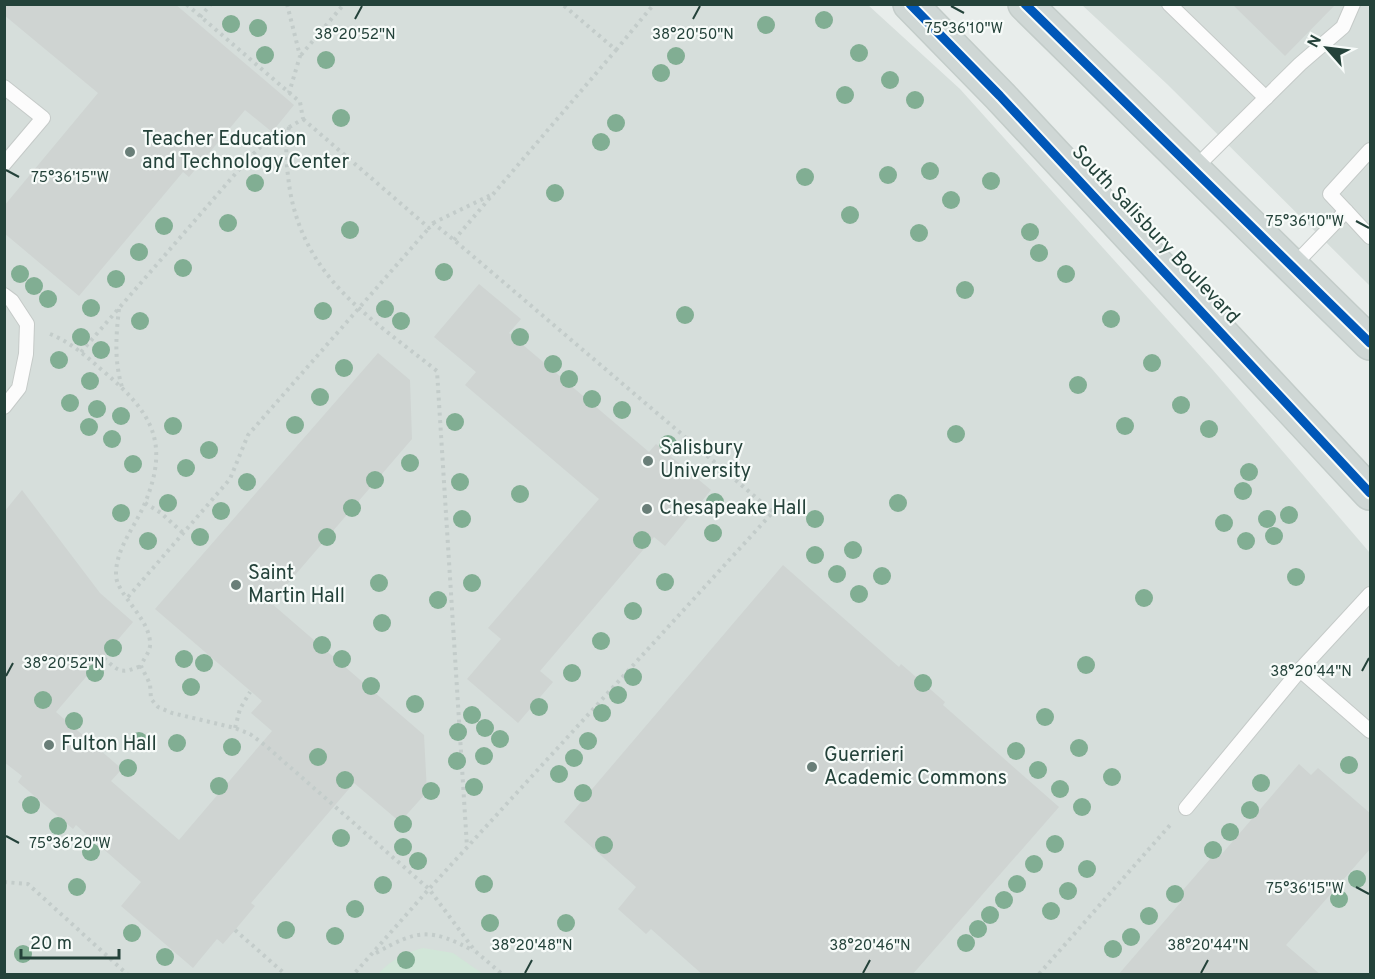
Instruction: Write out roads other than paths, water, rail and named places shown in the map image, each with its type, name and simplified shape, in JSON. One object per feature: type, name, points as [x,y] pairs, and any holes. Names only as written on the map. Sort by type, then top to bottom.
[{"type":"main road","name":"South Salisbury Boulevard","points":[[910,4],[1000,96],[1371,493]]},
{"type":"main road","points":[[1026,4],[1371,343]]},
{"type":"lane","points":[[1169,4],[1266,98]]},
{"type":"lane","points":[[1194,169],[1300,64],[1343,27],[1353,4]]},
{"type":"lane","points":[[4,87],[43,118],[4,164]]},
{"type":"lane","points":[[1371,150],[1330,194],[1371,237]]},
{"type":"lane","points":[[1293,266],[1346,211]]},
{"type":"lane","points":[[4,295],[12,301],[27,324],[26,354],[19,388],[4,407]]},
{"type":"lane","points":[[1186,808],[1300,670],[1371,594]]},
{"type":"lane","points":[[1300,670],[1371,731]]},
{"type":"place","name":"Teacher Education and Technology Center","points":[[130,152]]},
{"type":"place","name":"Salisbury University","points":[[648,461]]},
{"type":"place","name":"Chesapeake Hall","points":[[647,509]]},
{"type":"place","name":"Saint Martin Hall","points":[[236,585]]},
{"type":"place","name":"Fulton Hall","points":[[49,745]]},
{"type":"place","name":"Guerrieri Academic Commons","points":[[812,767]]}]
